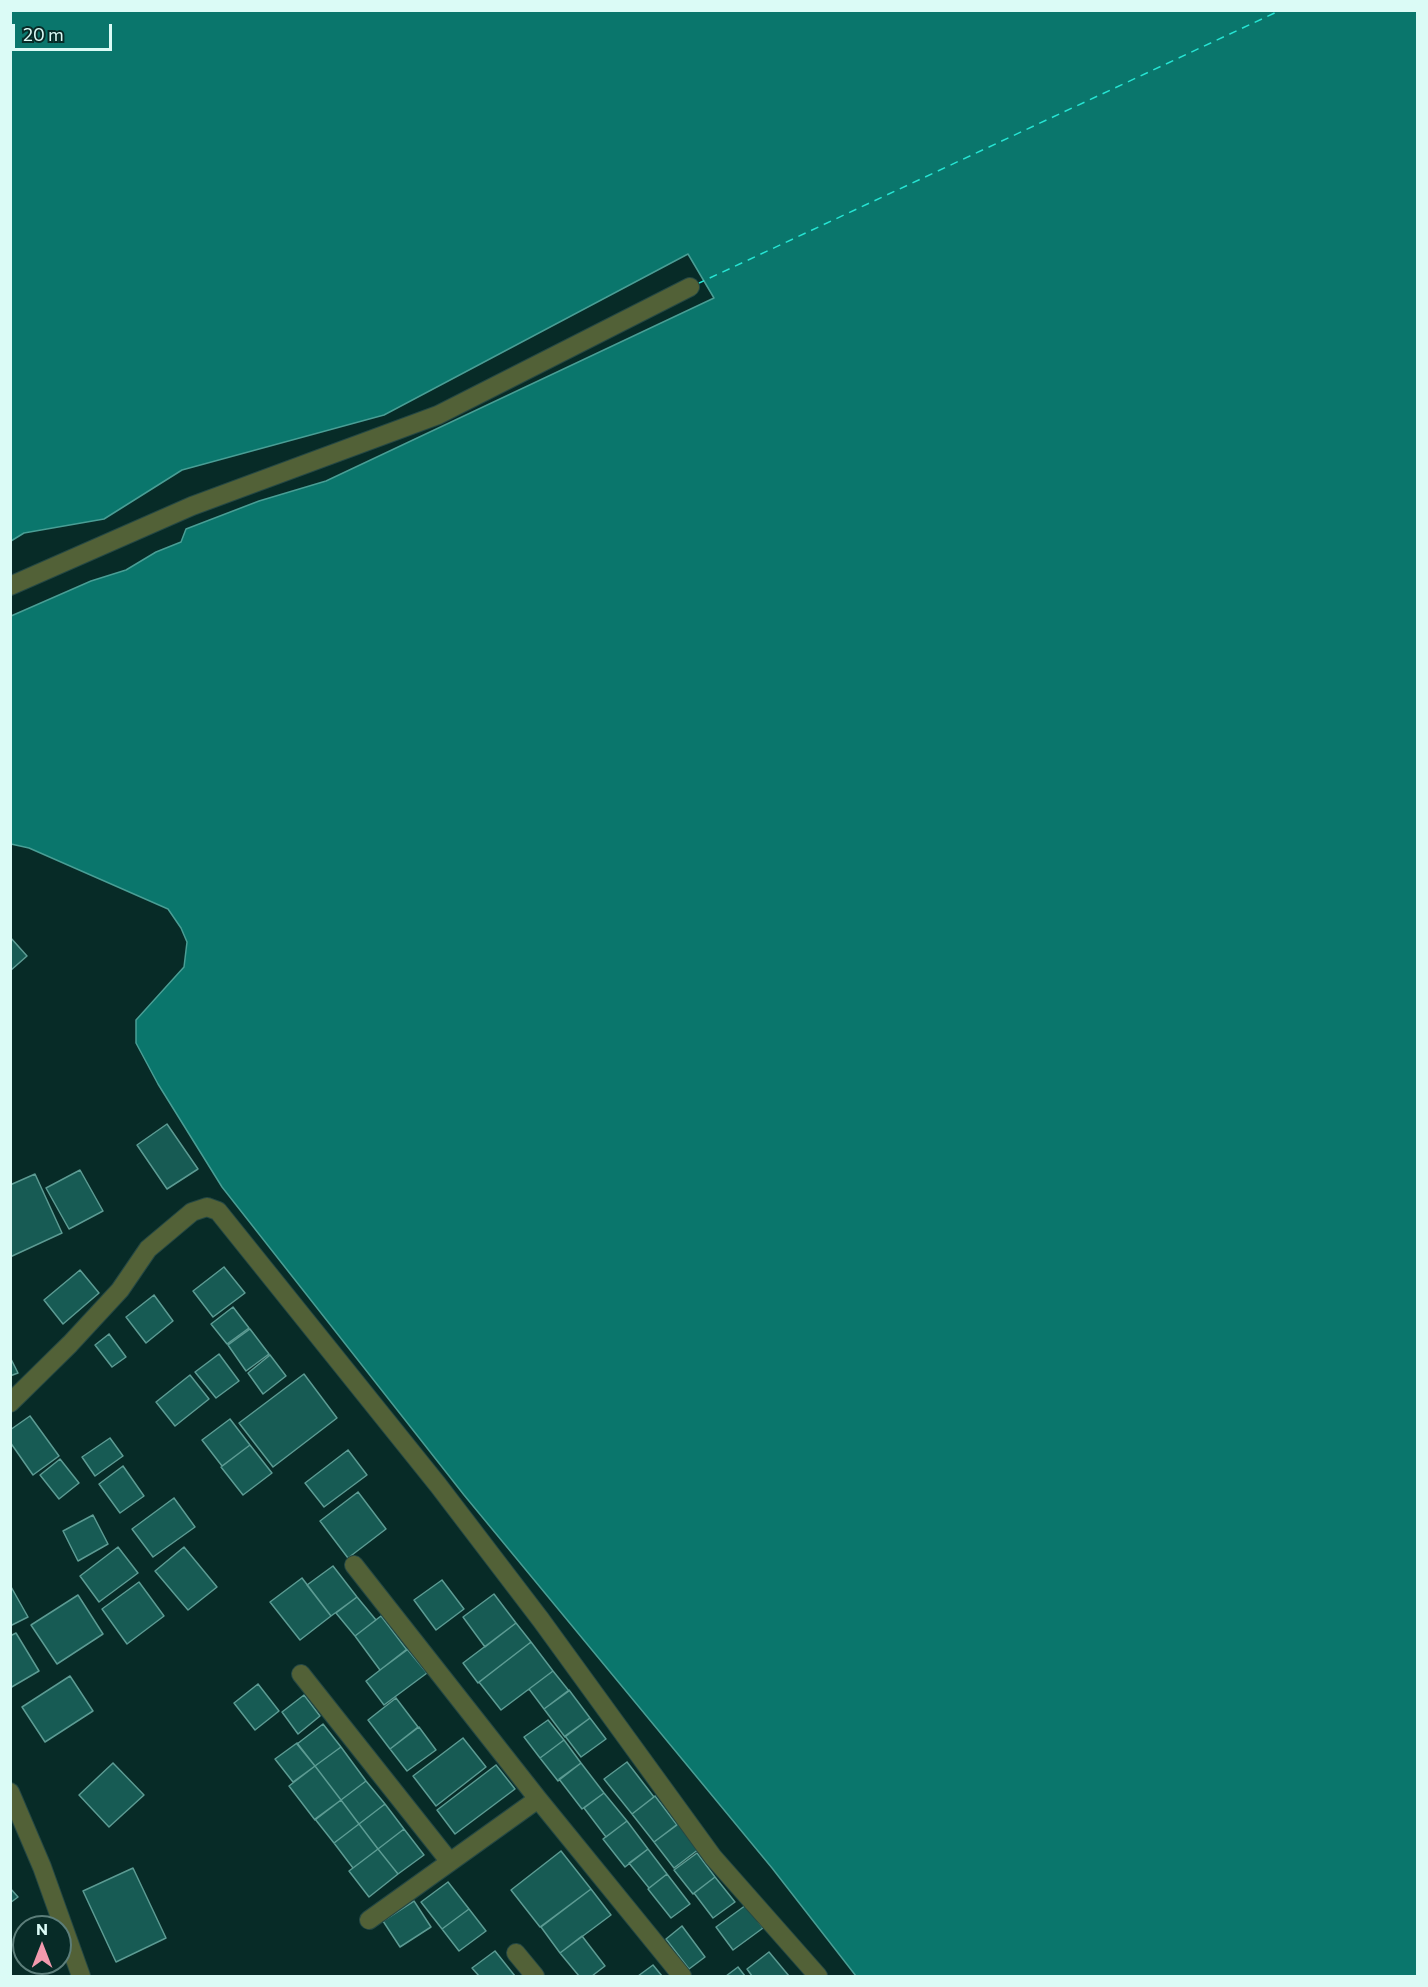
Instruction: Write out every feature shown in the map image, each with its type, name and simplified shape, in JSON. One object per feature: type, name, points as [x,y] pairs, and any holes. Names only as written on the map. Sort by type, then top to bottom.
[{"type":"street","points":[[10,586],[192,506],[438,415],[690,287]]},
{"type":"street","points":[[10,1403],[120,1290],[148,1249],[192,1212],[207,1207],[218,1210],[445,1494],[541,1620],[713,1857],[818,1977]]},
{"type":"street","points":[[354,1564],[681,1977]]},
{"type":"street","points":[[301,1674],[450,1862]]},
{"type":"street","points":[[10,1792],[42,1867],[81,1977]]},
{"type":"street","points":[[369,1920],[538,1799]]},
{"type":"street","points":[[516,1953],[535,1977]]},
{"type":"shaded area","points":[[11,10],[1417,11],[1417,1976],[856,1976],[772,1868],[464,1495],[222,1187],[158,1084],[136,1043],[136,1020],[184,967],[187,942],[181,928],[168,909],[29,848],[11,844],[11,616],[91,581],[126,570],[156,552],[181,542],[186,529],[259,501],[326,481],[714,298],[688,254],[384,415],[182,470],[104,519],[24,533],[11,541]]},
{"type":"building","points":[[10,937],[27,956],[10,971]]},
{"type":"building","points":[[167,1124],[198,1169],[167,1189],[137,1145]]},
{"type":"building","points":[[80,1170],[103,1211],[69,1229],[46,1188]]},
{"type":"building","points":[[35,1174],[62,1233],[10,1257],[10,1185]]},
{"type":"building","points":[[224,1267],[245,1293],[213,1317],[193,1291]]},
{"type":"building","points":[[80,1270],[99,1293],[63,1324],[44,1300]]},
{"type":"building","points":[[154,1295],[173,1321],[146,1343],[126,1317]]},
{"type":"building","points":[[233,1307],[249,1328],[227,1344],[211,1324]]},
{"type":"building","points":[[250,1329],[269,1354],[246,1371],[228,1345]]},
{"type":"building","points":[[109,1334],[126,1357],[112,1367],[95,1345]]},
{"type":"building","points":[[219,1354],[239,1381],[216,1398],[195,1372]]},
{"type":"building","points":[[270,1355],[286,1376],[263,1394],[248,1373]]},
{"type":"building","points":[[10,1357],[18,1373],[10,1376]]},
{"type":"building","points":[[304,1374],[337,1418],[273,1467],[239,1423]]},
{"type":"building","points":[[190,1375],[209,1399],[175,1426],[156,1402]]},
{"type":"building","points":[[30,1416],[59,1456],[33,1475],[10,1442],[10,1430]]},
{"type":"building","points":[[230,1419],[250,1445],[222,1466],[202,1440]]},
{"type":"building","points":[[110,1438],[123,1456],[95,1476],[82,1457]]},
{"type":"building","points":[[250,1445],[272,1473],[243,1495],[221,1467]]},
{"type":"building","points":[[348,1450],[367,1475],[324,1507],[305,1483]]},
{"type":"building","points":[[60,1459],[79,1483],[59,1499],[40,1475]]},
{"type":"building","points":[[123,1466],[144,1496],[120,1513],[99,1484]]},
{"type":"building","points":[[358,1492],[386,1529],[348,1558],[320,1521]]},
{"type":"building","points":[[174,1498],[195,1527],[153,1557],[132,1529]]},
{"type":"building","points":[[93,1515],[108,1544],[78,1561],[63,1531]]},
{"type":"building","points":[[118,1547],[138,1573],[99,1602],[80,1576]]},
{"type":"building","points":[[184,1547],[217,1587],[188,1610],[155,1571]]},
{"type":"building","points":[[333,1566],[357,1597],[331,1616],[307,1585]]},
{"type":"building","points":[[302,1578],[331,1616],[300,1640],[270,1602]]},
{"type":"building","points":[[442,1580],[464,1609],[436,1630],[414,1600]]},
{"type":"building","points":[[139,1582],[164,1616],[127,1644],[102,1609]]},
{"type":"building","points":[[10,1585],[28,1617],[10,1626]]},
{"type":"building","points":[[494,1594],[516,1623],[485,1647],[463,1617]]},
{"type":"building","points":[[78,1595],[103,1634],[57,1664],[31,1625]]},
{"type":"building","points":[[357,1597],[376,1620],[355,1636],[336,1613]]},
{"type":"building","points":[[381,1616],[407,1650],[380,1670],[355,1636]]},
{"type":"building","points":[[516,1623],[531,1642],[478,1683],[463,1663]]},
{"type":"building","points":[[16,1633],[39,1671],[10,1688],[10,1636]]},
{"type":"building","points":[[531,1642],[553,1671],[501,1710],[479,1682]]},
{"type":"building","points":[[407,1649],[427,1673],[384,1705],[366,1681]]},
{"type":"building","points":[[553,1671],[569,1691],[544,1709],[529,1689]]},
{"type":"building","points":[[70,1676],[93,1711],[45,1742],[22,1707]]},
{"type":"building","points":[[258,1684],[279,1711],[255,1730],[234,1703]]},
{"type":"building","points":[[569,1690],[590,1718],[565,1737],[544,1709]]},
{"type":"building","points":[[304,1695],[320,1716],[298,1734],[282,1712]]},
{"type":"building","points":[[396,1698],[418,1727],[390,1749],[368,1720]]},
{"type":"building","points":[[590,1718],[606,1739],[581,1757],[565,1736]]},
{"type":"building","points":[[548,1720],[564,1740],[540,1758],[524,1737]]},
{"type":"building","points":[[323,1724],[341,1747],[315,1766],[297,1744]]},
{"type":"building","points":[[419,1727],[436,1750],[407,1771],[390,1749]]},
{"type":"building","points":[[463,1738],[486,1767],[436,1806],[413,1776]]},
{"type":"building","points":[[564,1740],[581,1763],[558,1781],[540,1758]]},
{"type":"building","points":[[297,1743],[315,1766],[293,1782],[275,1759]]},
{"type":"building","points":[[341,1747],[366,1781],[341,1800],[315,1766]]},
{"type":"building","points":[[627,1762],[654,1797],[632,1814],[604,1779]]},
{"type":"building","points":[[113,1763],[144,1795],[109,1827],[79,1795]]},
{"type":"building","points":[[581,1763],[604,1793],[582,1809],[559,1779]]},
{"type":"building","points":[[496,1765],[515,1789],[455,1834],[437,1810]]},
{"type":"building","points":[[315,1766],[341,1800],[315,1820],[289,1786]]},
{"type":"building","points":[[366,1781],[385,1804],[359,1824],[341,1800]]},
{"type":"building","points":[[604,1793],[627,1821],[606,1837],[584,1808]]},
{"type":"building","points":[[655,1796],[677,1825],[654,1842],[632,1814]]},
{"type":"building","points":[[341,1800],[359,1824],[334,1843],[315,1819]]},
{"type":"building","points":[[385,1804],[404,1829],[378,1849],[359,1824]]},
{"type":"building","points":[[627,1821],[648,1849],[625,1867],[603,1839]]},
{"type":"building","points":[[679,1823],[699,1849],[674,1868],[654,1842]]},
{"type":"building","points":[[359,1824],[378,1849],[353,1868],[334,1843]]},
{"type":"building","points":[[404,1829],[424,1855],[398,1874],[378,1849]]},
{"type":"building","points":[[378,1849],[398,1874],[369,1897],[349,1871]]},
{"type":"building","points":[[648,1849],[667,1874],[649,1888],[629,1863]]},
{"type":"building","points":[[561,1851],[591,1889],[540,1927],[511,1890]]},
{"type":"building","points":[[697,1853],[715,1877],[693,1894],[674,1870]]},
{"type":"building","points":[[133,1868],[166,1938],[116,1962],[83,1891]]},
{"type":"building","points":[[667,1874],[690,1904],[671,1918],[648,1889]]},
{"type":"building","points":[[715,1877],[735,1902],[713,1918],[694,1893]]},
{"type":"building","points":[[448,1882],[469,1909],[442,1929],[421,1902]]},
{"type":"building","points":[[10,1888],[18,1897],[10,1903]]},
{"type":"building","points":[[591,1889],[611,1915],[560,1953],[541,1927]]},
{"type":"building","points":[[414,1901],[431,1927],[400,1947],[383,1921]]},
{"type":"building","points":[[746,1905],[763,1928],[733,1950],[716,1927]]},
{"type":"building","points":[[469,1909],[486,1931],[459,1951],[442,1929]]},
{"type":"building","points":[[682,1926],[705,1957],[689,1969],[666,1939]]},
{"type":"building","points":[[582,1936],[605,1966],[592,1976],[579,1976],[560,1953]]},
{"type":"building","points":[[495,1951],[515,1976],[479,1976],[472,1968]]},
{"type":"building","points":[[769,1952],[789,1976],[752,1976],[747,1969]]},
{"type":"building","points":[[653,1965],[662,1976],[638,1976]]},
{"type":"building","points":[[738,1967],[745,1976],[726,1976]]},
{"type":"ferry route","points":[[697,284],[1281,10]]}]
